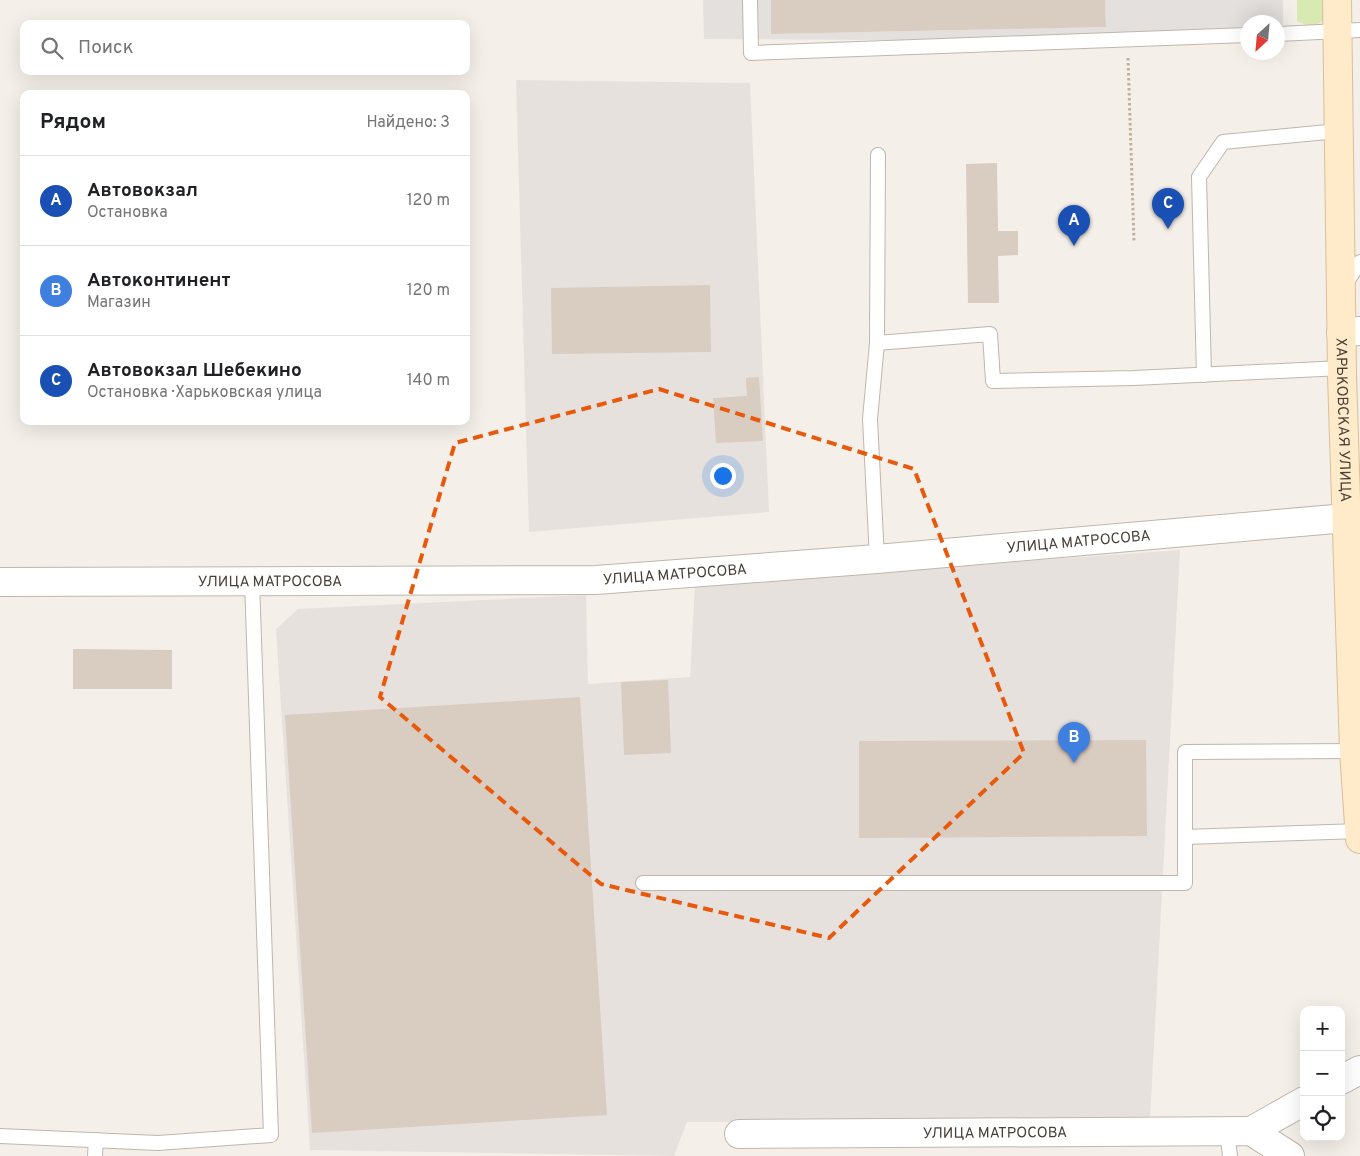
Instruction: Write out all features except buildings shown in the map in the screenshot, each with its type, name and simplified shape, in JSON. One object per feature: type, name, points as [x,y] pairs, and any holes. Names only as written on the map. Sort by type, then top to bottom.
[{"type":"main road","name":"ХАРЬКОВСКАЯ УЛИЦА","points":[[1337,0],[1349,31],[1338,131],[1341,291],[1351,332],[1342,368],[1354,751],[1360,839]]},
{"type":"street","name":"УЛИЦА МАТРОСОВА","points":[[0,582],[596,580],[877,559],[1346,518]]},
{"type":"street","points":[[1345,1078],[1360,1070]]},
{"type":"street","name":"УЛИЦА МАТРОСОВА","points":[[739,1134],[1236,1139],[1300,1103]]},
{"type":"street","points":[[1236,1139],[1290,1156]]},
{"type":"lane","points":[[750,0],[751,53],[1240,36]]},
{"type":"lane","points":[[1285,34],[1349,31]]},
{"type":"lane","points":[[1204,375],[1199,177],[1223,142],[1338,131]]},
{"type":"lane","points":[[877,559],[870,420],[877,343],[878,155]]},
{"type":"lane","points":[[1341,291],[1360,262]]},
{"type":"lane","points":[[877,343],[990,334],[993,381],[1134,378],[1342,368]]},
{"type":"lane","points":[[0,1136],[158,1143],[270,1135],[252,581]]},
{"type":"lane","points":[[643,883],[1184,883],[1185,752],[1354,751]]},
{"type":"lane","points":[[1185,836],[1360,831]]},
{"type":"lane","points":[[95,1156],[96,1140]]},
{"type":"path","points":[[1127,40],[1134,240]]},
{"type":"highlighted area","points":[[659,389],[914,469],[1024,753],[829,938],[601,884],[380,697],[455,443]]},
{"type":"shaded area","points":[[703,0],[771,0],[771,34],[1106,27],[1105,0],[1283,0],[1283,15],[1240,15],[1240,42],[704,39]]},
{"type":"shaded area","points":[[516,80],[750,83],[769,512],[529,532]]},
{"type":"shaded area","points":[[1180,550],[1150,1120],[687,1122],[674,1156],[310,1150],[276,629],[298,609],[586,595],[588,684],[690,677],[695,585]]},
{"type":"green space","points":[[1297,0],[1324,0],[1324,20],[1318,24],[1311,25],[1297,21]]},
{"type":"place","name":"Автовокзал Шебекино","points":[[1168,229]]},
{"type":"place","name":"Автовокзал","points":[[1074,246]]},
{"type":"place","name":"Автоконтинент","points":[[1074,763]]}]
